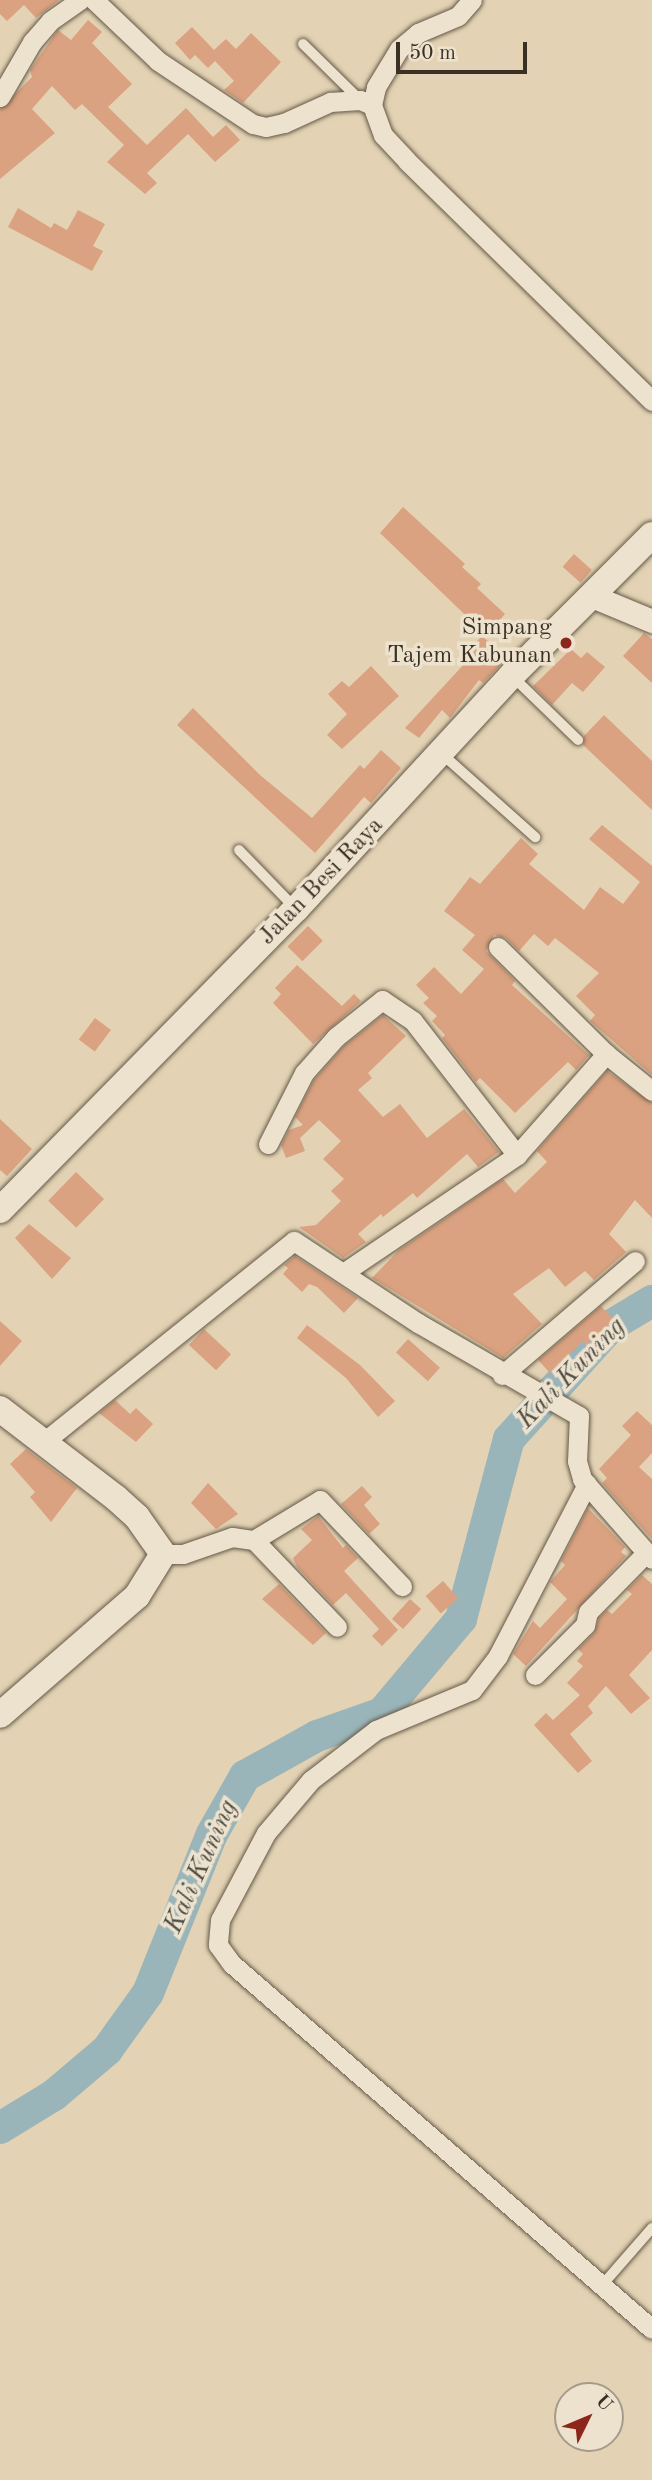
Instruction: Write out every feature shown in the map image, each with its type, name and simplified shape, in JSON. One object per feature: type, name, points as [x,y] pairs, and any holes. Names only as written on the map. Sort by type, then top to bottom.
[{"type":"main road","name":"Jalan Besi Raya","points":[[2,1203],[296,909],[512,676],[652,534]]},
{"type":"main road","points":[[0,1409],[45,1441],[137,1517],[163,1554],[137,1597],[0,1715]]},
{"type":"street","points":[[0,97],[32,42],[50,22],[80,0]]},
{"type":"street","points":[[94,0],[158,61],[253,124],[266,127],[318,105],[366,102]]},
{"type":"street","points":[[366,102],[399,49],[418,33],[458,16],[472,0]]},
{"type":"street","points":[[366,102],[383,135],[407,161],[652,401]]},
{"type":"street","points":[[592,596],[652,621]]},
{"type":"street","points":[[498,947],[606,1054],[652,1091]]},
{"type":"street","points":[[268,1144],[304,1073],[345,1029],[382,1000],[413,1021],[517,1155]]},
{"type":"street","points":[[343,1273],[517,1155],[606,1054]]},
{"type":"street","points":[[45,1441],[288,1242],[300,1242],[343,1273],[510,1378],[579,1416],[577,1461],[587,1484],[649,1556],[588,1612],[585,1625],[535,1675]]},
{"type":"street","points":[[510,1378],[635,1261]]},
{"type":"street","points":[[587,1484],[492,1665],[472,1689],[376,1730],[312,1780],[266,1832],[220,1920],[218,1945],[232,1964],[604,2283],[652,2329]]},
{"type":"street","points":[[163,1554],[183,1555],[232,1538],[254,1540],[320,1500],[402,1586]]},
{"type":"street","points":[[254,1540],[337,1627]]},
{"type":"lane","points":[[303,44],[366,102]]},
{"type":"lane","points":[[512,676],[578,740]]},
{"type":"lane","points":[[442,753],[535,837]]},
{"type":"lane","points":[[239,850],[296,909]]},
{"type":"lane","points":[[604,2283],[652,2228]]},
{"type":"building","points":[[0,0],[59,0],[36,18],[24,5],[7,21],[0,14]]},
{"type":"building","points":[[88,20],[102,32],[92,43],[132,84],[108,107],[147,145],[186,108],[213,137],[226,125],[240,140],[215,162],[188,134],[147,173],[157,183],[145,194],[107,162],[124,145],[82,104],[75,110],[52,86],[32,109],[55,133],[0,179],[0,109],[32,77],[30,70],[58,30],[71,40]]},
{"type":"building","points":[[192,27],[214,50],[226,39],[236,49],[251,33],[281,62],[243,103],[224,90],[234,81],[215,61],[208,68],[195,55],[190,60],[175,43]]},
{"type":"building","points":[[18,208],[51,228],[54,223],[67,230],[78,210],[105,224],[93,246],[103,251],[92,271],[8,227]]},
{"type":"building","points":[[403,507],[465,564],[462,567],[481,584],[477,588],[505,614],[486,635],[380,533]]},
{"type":"building","points":[[574,554],[592,570],[580,583],[563,567]]},
{"type":"building","points":[[644,633],[652,639],[652,683],[623,656]]},
{"type":"building","points":[[482,636],[507,658],[483,683],[479,680],[450,718],[442,710],[419,738],[405,728],[466,662],[461,658]]},
{"type":"building","points":[[571,649],[581,658],[587,652],[605,667],[583,692],[572,683],[552,705],[533,686]]},
{"type":"building","points":[[371,666],[399,696],[342,749],[327,735],[347,714],[328,694],[342,681],[349,687]]},
{"type":"building","points":[[193,708],[260,775],[312,818],[360,765],[364,769],[381,750],[401,768],[371,803],[364,797],[315,853],[177,725]]},
{"type":"building","points":[[604,715],[652,761],[652,810],[583,745],[584,736]]},
{"type":"building","points":[[602,825],[652,866],[652,1075],[590,1021],[595,1015],[576,996],[599,973],[555,938],[548,946],[534,934],[519,951],[506,938],[494,935],[486,951],[515,981],[512,985],[589,1055],[576,1070],[568,1062],[515,1113],[480,1078],[476,1082],[442,1038],[445,1035],[432,1021],[437,1016],[423,1003],[429,998],[416,985],[434,967],[461,994],[484,969],[462,950],[475,935],[444,911],[470,877],[480,884],[521,838],[538,854],[529,864],[584,910],[600,887],[623,904],[640,882],[589,839]]},
{"type":"building","points":[[308,926],[323,941],[302,961],[287,947]]},
{"type":"building","points":[[297,965],[342,1006],[354,994],[361,1001],[313,1044],[273,1003],[281,994],[275,988]]},
{"type":"building","points":[[383,1015],[406,1036],[368,1073],[372,1078],[358,1090],[383,1117],[400,1104],[427,1138],[464,1109],[499,1152],[478,1167],[467,1154],[417,1198],[413,1193],[383,1217],[381,1214],[358,1234],[366,1242],[343,1258],[299,1227],[316,1225],[341,1201],[331,1191],[344,1179],[323,1159],[341,1141],[319,1120],[300,1138],[305,1151],[286,1158],[281,1145],[289,1130],[303,1125],[295,1117],[314,1080],[344,1046]]},
{"type":"building","points":[[95,1018],[111,1030],[95,1052],[79,1040]]},
{"type":"building","points":[[607,1071],[652,1103],[652,1218],[635,1200],[609,1234],[626,1252],[594,1280],[585,1271],[565,1287],[549,1268],[513,1294],[542,1324],[503,1358],[372,1278],[399,1250],[503,1179],[515,1193],[547,1162],[537,1151]]},
{"type":"building","points":[[0,1119],[32,1149],[7,1176],[0,1170]]},
{"type":"building","points":[[76,1172],[104,1199],[76,1228],[48,1201]]},
{"type":"building","points":[[29,1224],[71,1258],[52,1279],[15,1238]]},
{"type":"building","points":[[295,1256],[358,1298],[344,1313],[317,1287],[309,1284],[302,1292],[283,1274],[288,1268],[284,1265]]},
{"type":"building","points":[[601,1306],[614,1320],[587,1345],[583,1341],[550,1373],[538,1360]]},
{"type":"building","points":[[0,1321],[22,1341],[0,1366]]},
{"type":"building","points":[[307,1325],[360,1365],[395,1401],[378,1417],[346,1378],[297,1338]]},
{"type":"building","points":[[204,1329],[231,1354],[216,1370],[189,1345]]},
{"type":"building","points":[[408,1339],[440,1368],[428,1381],[396,1352]]},
{"type":"building","points":[[115,1400],[130,1414],[136,1408],[153,1424],[136,1442],[99,1413]]},
{"type":"building","points":[[637,1411],[652,1425],[652,1453],[639,1467],[652,1479],[652,1539],[602,1483],[607,1478],[599,1469],[631,1435],[622,1426]]},
{"type":"building","points":[[26,1449],[77,1488],[51,1522],[30,1497],[35,1492],[10,1464]]},
{"type":"building","points":[[208,1483],[238,1514],[216,1529],[191,1503]]},
{"type":"building","points":[[362,1486],[372,1497],[364,1505],[380,1524],[369,1534],[341,1504]]},
{"type":"building","points":[[588,1508],[625,1547],[621,1552],[626,1556],[526,1666],[513,1654],[533,1621],[540,1628],[567,1599],[550,1582],[565,1565],[561,1561]]},
{"type":"building","points":[[318,1516],[343,1548],[346,1545],[358,1558],[344,1571],[398,1630],[382,1646],[372,1636],[379,1629],[346,1593],[333,1605],[297,1567],[293,1558],[312,1540],[301,1529]]},
{"type":"building","points":[[642,1575],[652,1584],[652,1650],[629,1675],[650,1698],[631,1714],[606,1686],[588,1706],[593,1713],[570,1734],[592,1761],[578,1773],[534,1725],[546,1713],[553,1720],[580,1695],[567,1683],[583,1666],[577,1661],[583,1654],[578,1649],[594,1633],[599,1618],[607,1610],[612,1614],[632,1594],[627,1590]]},
{"type":"building","points":[[443,1581],[458,1598],[441,1613],[426,1596]]},
{"type":"building","points":[[279,1584],[326,1633],[313,1645],[262,1599]]},
{"type":"building","points":[[410,1599],[421,1609],[403,1629],[392,1619]]},
{"type":"waterway","name":"Kali Kuning","points":[[0,2128],[54,2095],[107,2050],[148,1993],[212,1834],[245,1776],[317,1736],[382,1713],[461,1619],[509,1439],[612,1325],[652,1301]]},
{"type":"place","name":"Simpang Tajem Kabunan","points":[[566,643]]}]
